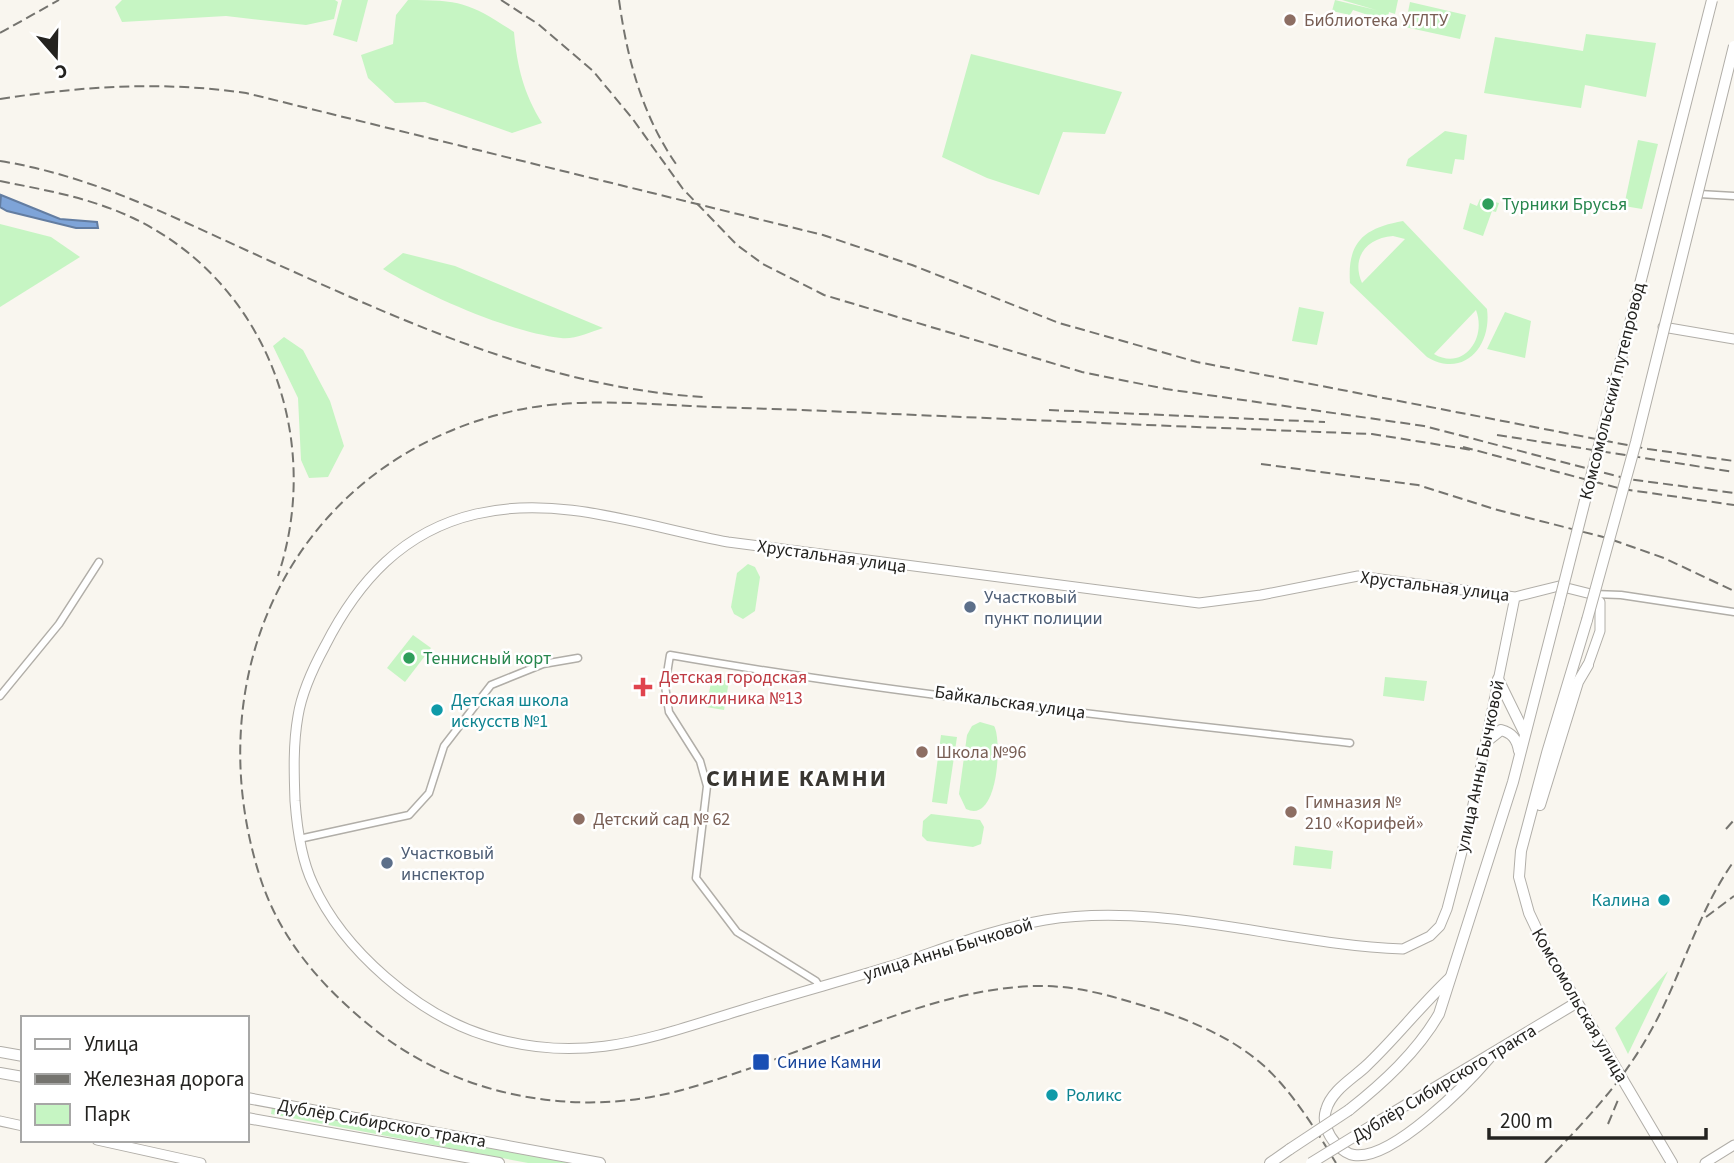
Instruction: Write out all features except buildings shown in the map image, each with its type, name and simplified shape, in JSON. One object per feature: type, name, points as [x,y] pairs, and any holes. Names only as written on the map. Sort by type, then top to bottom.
[{"type":"main road","name":"Комсомольский путепровод","points":[[1451,976],[1513,782],[1712,0]]},
{"type":"main road","name":"Комсомольский путепровод","points":[[1570,676],[1629,467],[1734,46]]},
{"type":"main road","points":[[1521,888],[1527,849],[1556,747],[1578,682],[1588,665]]},
{"type":"main road","name":"Комсомольская улица","points":[[1570,676],[1521,851],[1521,888],[1536,931],[1672,1163]]},
{"type":"main road","points":[[1498,679],[1524,732]]},
{"type":"main road","points":[[1487,741],[1500,730],[1508,732],[1517,743],[1519,753]]},
{"type":"main road","points":[[1451,976],[1415,1011],[1366,1066],[1340,1088],[1326,1106],[1325,1123],[1328,1132],[1345,1152],[1354,1155],[1377,1152],[1438,1108],[1490,1057]]},
{"type":"main road","name":"Дублёр Сибирского тракта","points":[[1270,1163],[1381,1085],[1439,1014],[1451,976]]},
{"type":"main road","name":"Дублёр Сибирского тракта","points":[[1311,1163],[1576,1003]]},
{"type":"main road","points":[[0,1052],[21,1056]]},
{"type":"main road","points":[[0,1073],[21,1077]]},
{"type":"main road","name":"Дублёр Сибирского тракта","points":[[248,1098],[600,1163]]},
{"type":"main road","name":"Дублёр Сибирского тракта","points":[[248,1118],[499,1163]]},
{"type":"main road","name":"Дублёр Сибирского тракта","points":[[434,1151],[477,1163]]},
{"type":"street","points":[[1699,194],[1734,196]]},
{"type":"street","points":[[1663,327],[1734,339]]},
{"type":"street","name":"Хрустальная улица","points":[[299,839],[293,766],[298,714],[310,673],[335,625],[363,584],[395,552],[425,533],[481,512],[518,508],[557,509],[660,526],[728,542],[1175,601],[1223,602],[1358,576],[1515,597],[1559,586],[1591,594],[1621,594],[1734,612]]},
{"type":"street","points":[[0,696],[60,624],[99,562]]},
{"type":"street","name":"Хрустальная улица","points":[[1588,665],[1600,631],[1600,602],[1591,594]]},
{"type":"street","name":"улица Анны Бычковой","points":[[299,839],[311,881],[354,946],[385,977],[430,1009],[483,1035],[558,1051],[631,1043],[1042,921],[1084,916],[1230,927],[1387,949],[1410,947],[1430,936],[1444,918],[1465,841],[1515,597]]},
{"type":"street","name":"Байкальская улица","points":[[819,986],[816,981],[737,932],[696,878],[707,786],[700,761],[669,712],[665,686],[670,654],[760,670],[1150,722],[1350,743]]},
{"type":"street","points":[[299,839],[408,815],[429,793],[444,746],[491,685],[543,664],[578,658]]},
{"type":"street","points":[[0,1121],[21,1126]]},
{"type":"street","points":[[106,1142],[201,1163]]},
{"type":"street","points":[[1705,1163],[1734,1145]]},
{"type":"green space","points":[[122,0],[338,2],[334,19],[306,25],[226,16],[122,22],[115,7]]},
{"type":"green space","points":[[342,0],[368,0],[357,42],[333,35]]},
{"type":"green space","points":[[408,0],[464,5],[514,32],[522,80],[542,123],[512,133],[425,102],[395,103],[368,78],[361,55],[393,44],[396,15]]},
{"type":"green space","points":[[1335,0],[1376,10],[1342,0],[1398,0],[1395,14],[1389,12],[1387,23],[1366,19],[1368,15],[1353,10],[1350,15],[1332,11]]},
{"type":"green space","points":[[1410,2],[1466,15],[1460,39],[1405,27]]},
{"type":"green space","points":[[1586,34],[1656,43],[1646,97],[1585,85],[1581,108],[1484,93],[1495,37],[1583,51]]},
{"type":"green space","points":[[971,54],[1122,92],[1105,134],[1063,132],[1039,195],[987,178],[942,157]]},
{"type":"green space","points":[[1445,131],[1467,135],[1464,160],[1455,159],[1452,174],[1406,166],[1408,159]]},
{"type":"green space","points":[[1638,140],[1658,144],[1642,209],[1624,206]]},
{"type":"green space","points":[[1480,199],[1499,203],[1496,212],[1492,211],[1483,236],[1463,229],[1470,203],[1477,206]]},
{"type":"green space","points":[[1403,221],[1487,309],[1485,335],[1473,355],[1464,361],[1440,363],[1427,357],[1350,283],[1355,247],[1368,233]],"holes":[[[1393,236],[1405,239],[1362,283],[1358,265],[1363,251],[1375,241]],[[1476,310],[1478,332],[1470,349],[1454,358],[1434,354]]]},
{"type":"green space","points":[[0,224],[51,237],[80,257],[0,307]]},
{"type":"green space","points":[[403,253],[455,266],[603,328],[576,337],[561,338],[494,321],[445,301],[383,269]]},
{"type":"green space","points":[[1299,307],[1324,312],[1317,345],[1292,341]]},
{"type":"green space","points":[[1505,312],[1531,321],[1525,358],[1487,349]]},
{"type":"green space","points":[[284,337],[303,350],[330,401],[344,446],[328,477],[309,478],[301,460],[298,398],[273,346]]},
{"type":"green space","points":[[748,564],[755,567],[760,577],[755,611],[743,619],[734,614],[731,607],[737,573]]},
{"type":"green space","name":"Теннисный корт","points":[[413,635],[431,648],[405,682],[387,668]]},
{"type":"green space","points":[[1385,677],[1427,681],[1424,701],[1383,696]]},
{"type":"green space","points":[[712,678],[729,681],[724,710],[706,707]]},
{"type":"green space","points":[[980,722],[994,726],[998,746],[991,793],[977,811],[966,809],[959,794],[967,735],[972,726]]},
{"type":"green space","points":[[941,735],[957,737],[947,804],[932,802]]},
{"type":"green space","points":[[931,814],[980,820],[984,827],[981,844],[973,847],[927,841],[922,836],[923,821]]},
{"type":"green space","points":[[1295,846],[1333,851],[1331,869],[1293,865]]},
{"type":"green space","points":[[1668,971],[1628,1054],[1615,1028]]},
{"type":"green space","points":[[272,1107],[570,1163],[528,1163],[271,1114]]},
{"type":"water","points":[[1,195],[60,219],[97,222],[98,228],[76,228],[7,211],[0,207]]},
{"type":"railway","points":[[0,33],[59,0]]},
{"type":"railway","points":[[501,0],[538,24],[593,71],[632,118],[683,189],[737,245],[763,264],[824,295],[1082,372],[1166,389],[1424,426],[1628,479],[1734,493]]},
{"type":"railway","points":[[619,0],[626,43],[645,106],[676,164]]},
{"type":"railway","points":[[0,99],[93,88],[153,86],[246,93],[823,235],[912,265],[1059,323],[1197,362],[1648,449],[1734,461]]},
{"type":"railway","points":[[0,161],[33,167],[127,197],[413,324],[469,345],[584,379],[643,391],[703,397]]},
{"type":"railway","points":[[0,181],[84,200],[133,218],[180,246],[219,282],[250,323],[273,369],[288,419],[294,471],[290,524],[278,576]]},
{"type":"railway","points":[[1336,1163],[1312,1124],[1284,1087],[1263,1065],[1236,1045],[1205,1028],[1157,1010],[1101,994],[1062,987],[1010,988],[940,1001],[724,1077],[644,1098],[565,1102],[487,1088],[451,1075],[383,1036],[325,985],[294,945],[269,901],[260,877],[243,800],[241,724],[254,652],[281,585],[321,526],[373,476],[437,437],[513,411],[535,407],[623,403],[1372,434],[1472,450]]},
{"type":"railway","points":[[1049,410],[1325,422]]},
{"type":"railway","points":[[1497,435],[1734,472]]},
{"type":"railway","points":[[1463,447],[1622,489],[1734,505]]},
{"type":"railway","points":[[1261,464],[1418,485],[1494,509],[1607,538],[1664,558],[1734,591]]},
{"type":"railway","points":[[1726,829],[1734,820]]},
{"type":"railway","points":[[1545,1163],[1601,1102],[1638,1052],[1670,992],[1698,925],[1734,861]]},
{"type":"railway","points":[[1706,917],[1734,896]]},
{"type":"railway","points":[[1608,1124],[1618,1100]]},
{"type":"place","name":"Библиотека УГЛТУ","points":[[1290,20]]},
{"type":"place","name":"Турники Брусья","points":[[1488,204]]},
{"type":"place","name":"Участковый пункт полиции","points":[[970,607]]},
{"type":"place","name":"Теннисный корт","points":[[409,658]]},
{"type":"place","name":"Детская городская поликлиника №13","points":[[643,687]]},
{"type":"place","name":"Детская школа искусств №1","points":[[437,710]]},
{"type":"place","name":"Школа №96","points":[[922,752]]},
{"type":"place","name":"Гимназия № 210 «Корифей»","points":[[1291,812]]},
{"type":"place","name":"Детский сад № 62","points":[[579,819]]},
{"type":"place","name":"Участковый инспектор","points":[[387,863]]},
{"type":"place","name":"Калина","points":[[1664,900]]},
{"type":"place","name":"Синие Камни","points":[[761,1062]]},
{"type":"place","name":"Роликс","points":[[1052,1095]]},
{"type":"district","name":"СИНИЕ КАМНИ","points":[[797,778]]}]
